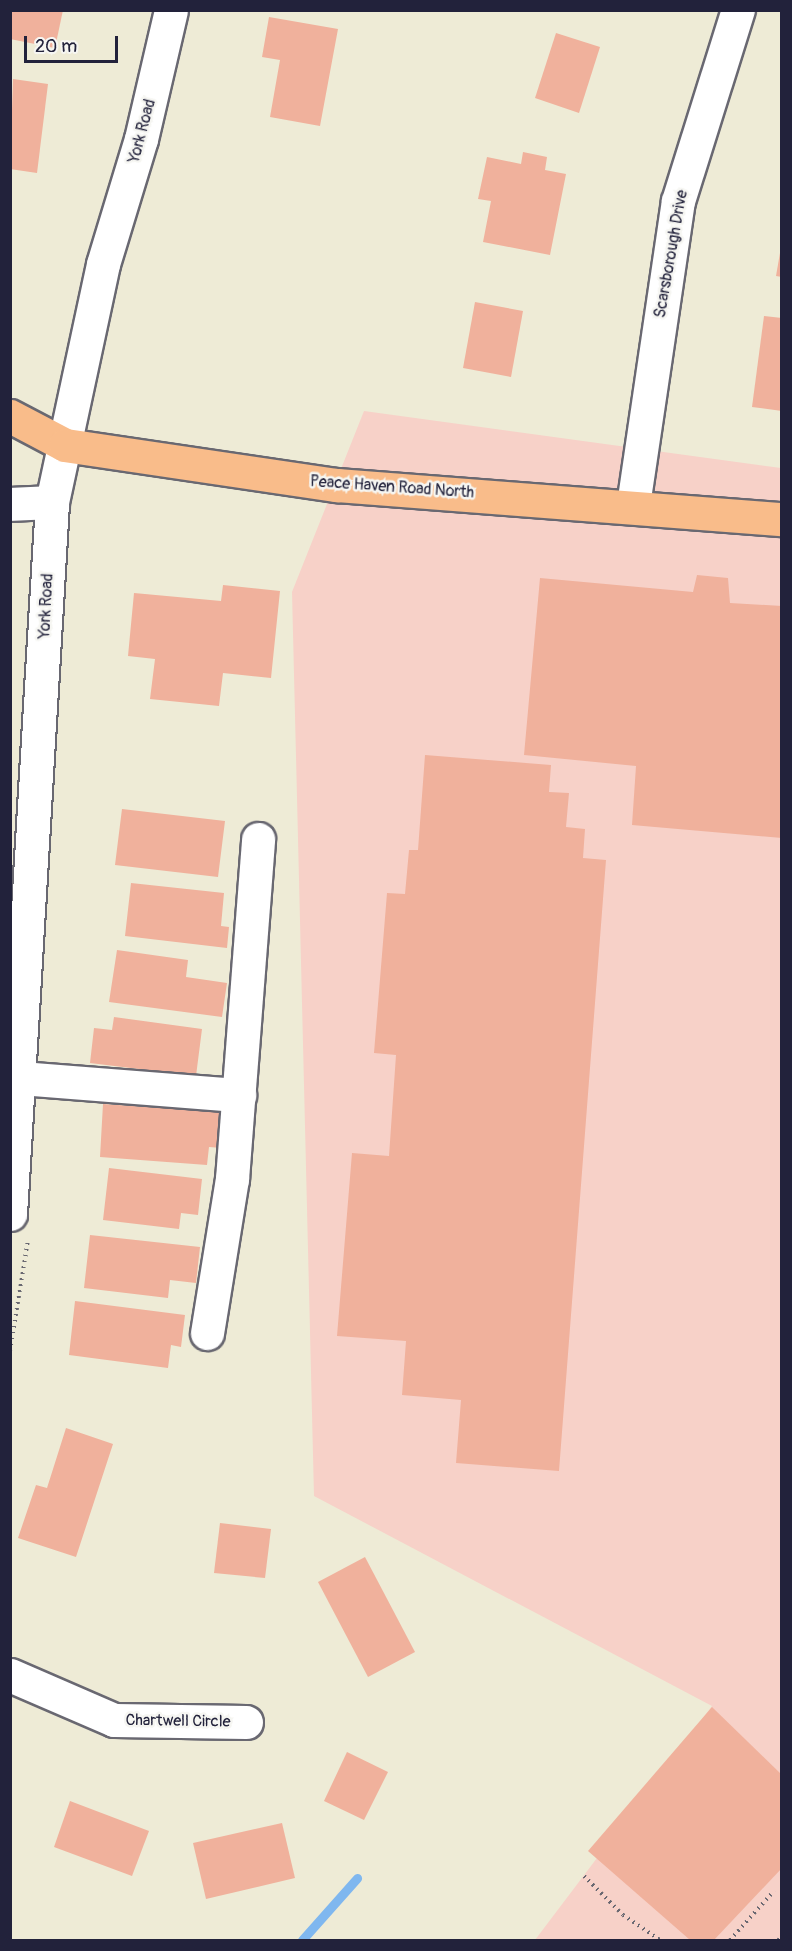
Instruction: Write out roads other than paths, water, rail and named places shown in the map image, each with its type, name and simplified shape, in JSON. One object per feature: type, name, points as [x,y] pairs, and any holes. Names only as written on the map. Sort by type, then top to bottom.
[{"type":"main road","name":"Peace Haven Road North","points":[[10,416],[65,445],[337,485],[633,505],[782,519]]},
{"type":"street","name":"York Road","points":[[20,1226],[20,932],[52,502],[103,264],[141,139],[171,10]]},
{"type":"street","name":"Scarsborough Drive","points":[[633,505],[678,201],[738,10]]},
{"type":"street","points":[[10,504],[52,502]]},
{"type":"street","points":[[207,1333],[232,1179],[258,839]]},
{"type":"street","points":[[21,1078],[239,1095]]},
{"type":"street","name":"Chartwell Circle","points":[[10,1675],[114,1720],[246,1722]]},
{"type":"waterway","points":[[302,1940],[357,1878]]}]
